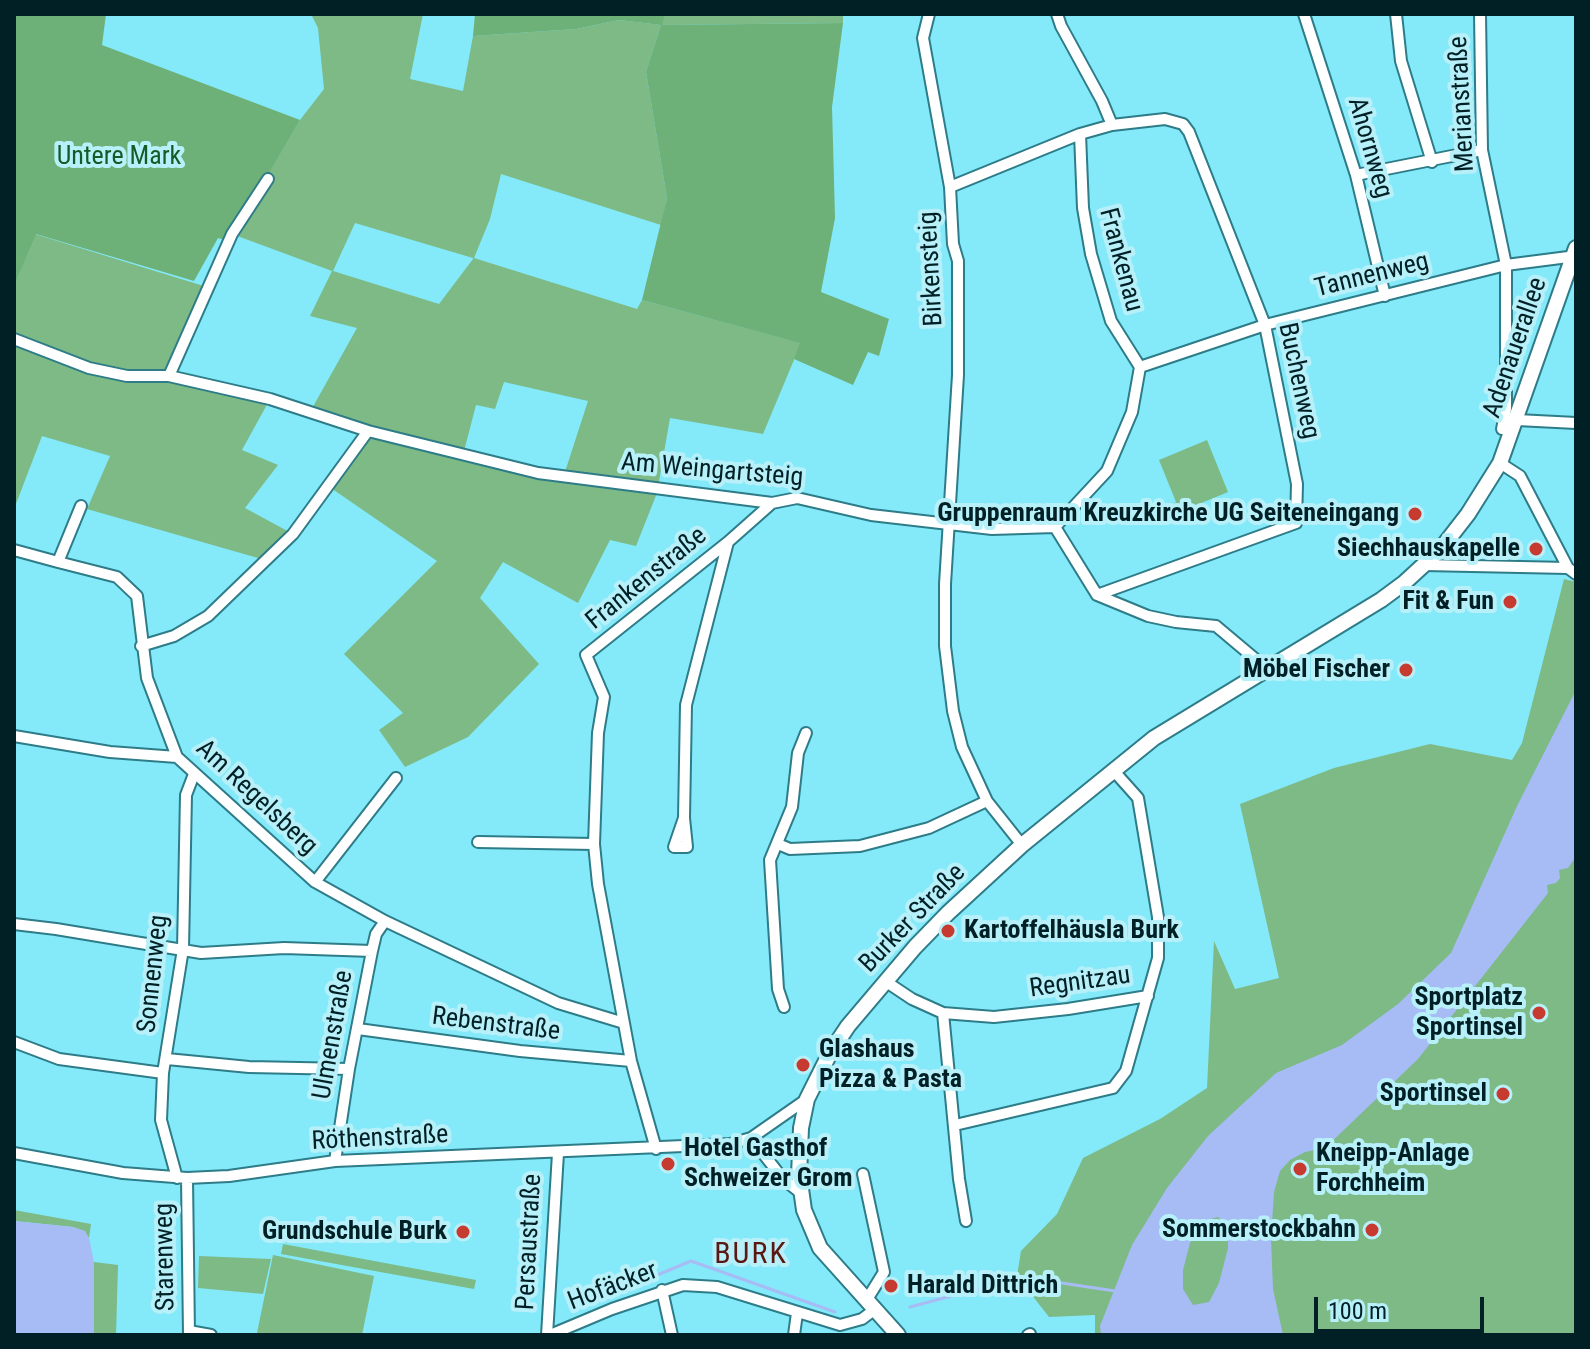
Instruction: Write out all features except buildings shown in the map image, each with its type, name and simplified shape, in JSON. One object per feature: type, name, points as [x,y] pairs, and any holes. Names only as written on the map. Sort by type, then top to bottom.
[{"type":"main road","name":"Adenauerallee","points":[[1424,565],[1468,514],[1500,463],[1575,253]]},
{"type":"main road","name":"Burker Straße","points":[[898,1335],[820,1248],[810,1228],[801,1193],[801,1128],[807,1099],[830,1053],[848,1026],[948,913],[1022,845],[1113,770],[1175,723],[1373,605],[1424,565]]},
{"type":"street","name":"Birkensteig","points":[[929,14],[923,38],[950,187],[953,244],[958,261],[958,375],[945,584],[945,646],[953,711],[962,747],[987,801],[1022,845]]},
{"type":"street","points":[[950,187],[1080,134],[1112,125],[1057,14]]},
{"type":"street","name":"Ahornweg","points":[[1304,14],[1356,175],[1385,296]]},
{"type":"street","points":[[1396,14],[1401,61],[1432,162]]},
{"type":"street","name":"Merianstraße","points":[[1480,14],[1482,150],[1506,265],[1506,409],[1502,429]]},
{"type":"street","name":"Buchenweg","points":[[1097,595],[1296,523],[1297,484],[1265,325],[1189,132],[1183,124],[1165,119],[1112,125]]},
{"type":"street","name":"Frankenau","points":[[1080,134],[1083,208],[1091,254],[1111,321],[1140,367]]},
{"type":"street","points":[[1356,175],[1482,150]]},
{"type":"street","points":[[169,376],[232,234],[268,179]]},
{"type":"street","name":"Tannenweg","points":[[1140,367],[1265,325],[1506,265],[1575,253]]},
{"type":"street","name":"Am Weingartsteig","points":[[14,339],[102,371],[127,376],[169,376],[270,399],[368,431],[538,473],[772,503],[797,498],[871,515],[950,525],[992,529],[1055,527]]},
{"type":"street","points":[[1140,367],[1132,412],[1107,471],[1055,527],[1097,595],[1148,616],[1216,626],[1266,668]]},
{"type":"street","points":[[1517,420],[1576,423]]},
{"type":"street","points":[[141,646],[174,636],[208,616],[293,534],[368,431]]},
{"type":"street","points":[[1500,463],[1520,476],[1572,571]]},
{"type":"street","name":"Frankenstraße","points":[[656,1149],[631,1061],[594,844],[598,733],[604,697],[586,655],[772,503]]},
{"type":"street","points":[[58,562],[81,506]]},
{"type":"street","points":[[684,818],[686,705],[728,542]]},
{"type":"street","name":"Am Regelsberg","points":[[14,550],[117,577],[137,596],[147,678],[177,757],[315,882],[385,921],[558,1003],[624,1023]]},
{"type":"street","points":[[1424,565],[1572,571]]},
{"type":"street","points":[[784,1007],[778,989],[770,860],[792,807],[798,753],[806,733]]},
{"type":"street","points":[[14,736],[110,752],[177,757]]},
{"type":"street","name":"Regnitzau","points":[[885,981],[912,999],[943,1013],[994,1017],[1148,996],[1158,958],[1158,917],[1138,798],[1113,770]]},
{"type":"street","name":"Sonnenweg","points":[[182,1178],[161,1120],[163,1073],[183,949],[186,795],[194,774]]},
{"type":"street","name":"Am Regelsberg","points":[[315,882],[396,778]]},
{"type":"street","points":[[778,844],[790,849],[860,846],[929,828],[987,801]]},
{"type":"street","points":[[478,842],[594,844]]},
{"type":"street","name":"Ulmenstraße","points":[[335,1161],[372,951],[376,934],[385,921]]},
{"type":"street","points":[[14,924],[201,953],[284,948],[372,951]]},
{"type":"street","points":[[955,1125],[1113,1088],[1126,1071],[1148,996]]},
{"type":"street","points":[[943,1013],[966,1221]]},
{"type":"street","name":"Rebenstraße","points":[[358,1029],[520,1051],[631,1061]]},
{"type":"street","points":[[14,1042],[59,1059],[163,1073]]},
{"type":"street","points":[[167,1059],[249,1067],[349,1069]]},
{"type":"street","name":"Röthenstraße","points":[[14,1153],[123,1173],[182,1178],[229,1176],[335,1161],[730,1144],[751,1138],[807,1099]]},
{"type":"street","points":[[751,1138],[783,1179],[801,1193]]},
{"type":"street","name":"Persaustraße","points":[[548,1335],[558,1153]]},
{"type":"street","points":[[863,1174],[884,1272],[870,1305]]},
{"type":"street","name":"Starenweg","points":[[182,1178],[189,1333]]},
{"type":"street","name":"Hofäcker","points":[[548,1335],[662,1290],[683,1285],[717,1287],[840,1325],[862,1319],[870,1305]]},
{"type":"street","points":[[662,1290],[672,1335]]},
{"type":"street","points":[[794,1335],[797,1313]]},
{"type":"street","points":[[189,1333],[211,1335]]},
{"type":"green space","name":"Untere Mark","points":[[14,14],[106,14],[102,45],[300,120],[229,241],[218,238],[194,281],[36,234],[14,286]]},
{"type":"green space","points":[[311,14],[423,14],[410,79],[463,91],[473,36],[576,29],[619,20],[661,25],[646,72],[667,198],[661,225],[501,174],[490,219],[474,258],[637,309],[642,300],[801,343],[763,434],[670,418],[657,493],[636,546],[610,540],[578,603],[503,562],[480,598],[539,664],[468,737],[405,767],[379,730],[403,713],[344,654],[437,561],[328,486],[368,432],[310,412],[357,328],[310,316],[332,271],[232,234],[300,120],[324,89],[318,28]],"holes":[[[355,223],[473,258],[473,259],[439,304],[333,271]],[[504,382],[588,401],[563,478],[463,455],[476,405],[495,409]]]},
{"type":"green space","points":[[475,14],[665,14],[662,25],[843,23],[832,107],[835,218],[821,292],[889,319],[879,356],[868,352],[853,385],[794,359],[800,343],[642,300],[667,198],[646,72],[661,25],[619,20],[576,29],[473,36]]},
{"type":"green space","points":[[665,14],[843,14],[843,23],[661,25]]},
{"type":"green space","points":[[35,234],[207,287],[169,376],[270,399],[242,450],[278,465],[245,508],[293,534],[265,560],[87,509],[110,456],[42,436],[14,509],[14,286]]},
{"type":"green space","points":[[1207,440],[1228,492],[1182,511],[1184,515],[1174,522],[1165,510],[1176,502],[1159,460]]},
{"type":"green space","points":[[1564,579],[1576,582],[1576,1335],[1095,1335],[1095,1315],[1049,1317],[1017,1276],[1021,1251],[1057,1214],[1083,1158],[1160,1119],[1207,1088],[1214,941],[1235,989],[1279,978],[1240,804],[1334,768],[1430,744],[1512,760],[1522,743]]},
{"type":"green space","points":[[14,1210],[91,1224],[89,1238],[84,1231],[73,1227],[14,1221]]},
{"type":"green space","points":[[283,1244],[476,1280],[474,1289],[281,1254]]},
{"type":"green space","points":[[273,1255],[374,1276],[362,1335],[257,1333]]},
{"type":"green space","points":[[199,1256],[271,1259],[263,1294],[198,1288]]},
{"type":"green space","points":[[94,1262],[118,1265],[116,1335],[94,1335]]},
{"type":"water","points":[[1576,690],[1576,857],[1568,868],[1559,870],[1560,878],[1556,883],[1547,885],[1548,893],[1418,1059],[1325,1148],[1305,1152],[1290,1160],[1280,1171],[1274,1192],[1271,1239],[1273,1289],[1283,1335],[1101,1335],[1100,1326],[1132,1245],[1167,1188],[1208,1136],[1276,1073],[1342,1045],[1398,1004],[1451,953],[1518,804]],"holes":[[[1218,1217],[1228,1227],[1228,1248],[1219,1283],[1209,1302],[1193,1305],[1183,1289],[1183,1270],[1190,1243],[1204,1221]]]},
{"type":"water","points":[[14,1221],[85,1231],[94,1262],[94,1335],[14,1335]]},
{"type":"waterway","points":[[626,1288],[691,1261],[835,1312]]},
{"type":"waterway","points":[[910,1307],[1022,1277],[1115,1291]]},
{"type":"place","name":"Gruppenraum Kreuzkirche UG Seiteneingang","points":[[1415,514]]},
{"type":"place","name":"Siechhauskapelle","points":[[1536,549]]},
{"type":"place","name":"Fit & Fun","points":[[1510,602]]},
{"type":"place","name":"Möbel Fischer","points":[[1406,670]]},
{"type":"place","name":"Kartoffelhäusla Burk","points":[[948,931]]},
{"type":"place","name":"Sportplatz Sportinsel","points":[[1539,1013]]},
{"type":"place","name":"Glashaus Pizza & Pasta","points":[[803,1065]]},
{"type":"place","name":"Sportinsel","points":[[1503,1094]]},
{"type":"place","name":"Hotel Gasthof Schweizer Grom","points":[[668,1164]]},
{"type":"place","name":"Kneipp-Anlage Forchheim","points":[[1300,1169]]},
{"type":"place","name":"Sommerstockbahn","points":[[1372,1230]]},
{"type":"place","name":"Grundschule Burk","points":[[463,1232]]},
{"type":"place","name":"Harald Dittrich","points":[[891,1286]]},
{"type":"district","name":"BURK","points":[[751,1255]]}]
